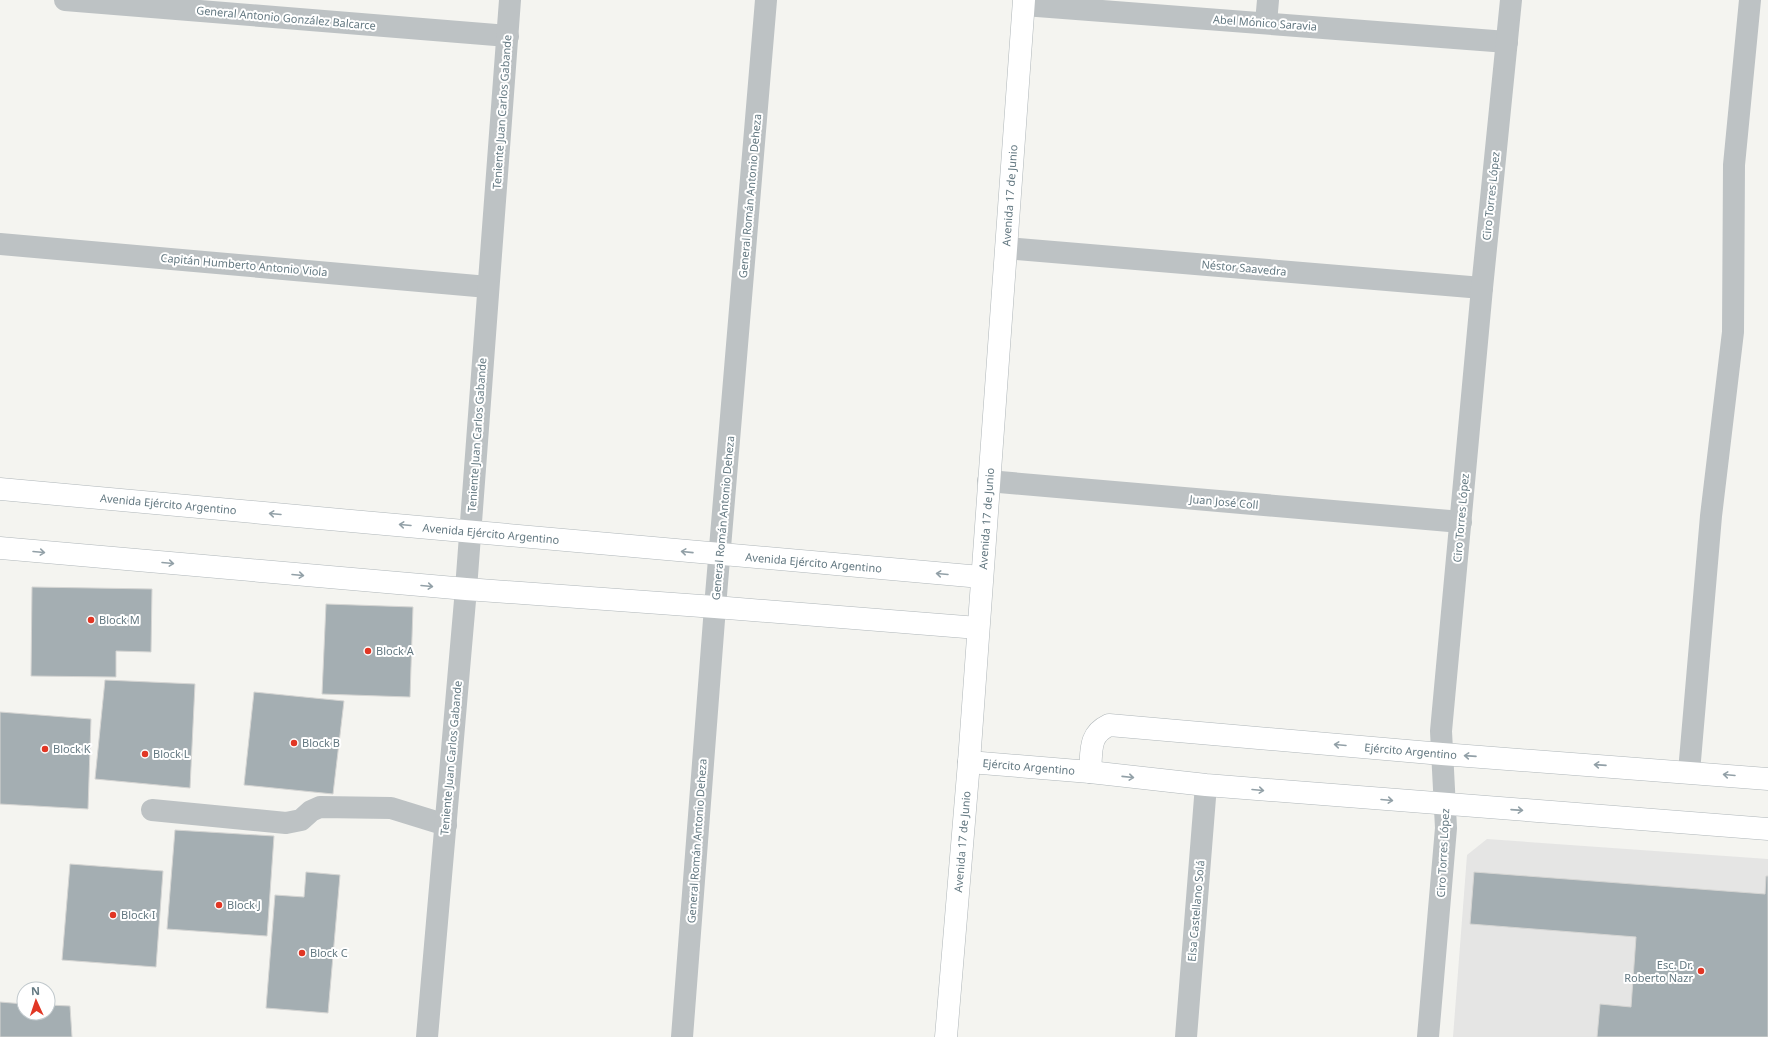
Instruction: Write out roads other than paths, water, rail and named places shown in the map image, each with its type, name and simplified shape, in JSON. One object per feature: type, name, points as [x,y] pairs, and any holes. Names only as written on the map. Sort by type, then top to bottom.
[{"type":"street","name":"General Antonio González Balcarce","points":[[65,0],[508,36]]},
{"type":"street","name":"Teniente Juan Carlos Gabande","points":[[427,1037],[466,589],[510,0]]},
{"type":"street","name":"General Román Antonio Deheza","points":[[682,1037],[715,607],[766,0]]},
{"type":"street","points":[[1266,23],[1268,0]]},
{"type":"street","name":"Ciro Torres López","points":[[1428,1037],[1446,828],[1441,730],[1482,288],[1511,0]]},
{"type":"street","points":[[1689,772],[1711,516],[1733,332],[1734,165],[1750,0]]},
{"type":"street","name":"Abel Mónico Saravia","points":[[1024,2],[1507,42]]},
{"type":"street","name":"Avenida 17 de Junio","points":[[946,1037],[969,762],[981,577],[1024,2]]},
{"type":"street","name":"Capitán Humberto Antonio Viola","points":[[0,244],[488,287]]},
{"type":"street","name":"Néstor Saavedra","points":[[1006,248],[1482,288]]},
{"type":"street","name":"Juan José Coll","points":[[988,481],[1461,522]]},
{"type":"street","name":"Avenida Ejército Argentino","points":[[0,489],[720,555],[981,577]]},
{"type":"street","points":[[0,548],[466,589],[978,628]]},
{"type":"street","name":"Ejército Argentino","points":[[1090,772],[1093,739],[1099,730],[1110,725],[1442,754],[1768,779]]},
{"type":"street","name":"Ejército Argentino","points":[[969,762],[1090,772],[1206,786],[1768,829]]},
{"type":"street","name":"Elsa Castellano Solá","points":[[1186,1037],[1206,786]]},
{"type":"street","points":[[152,810],[286,823],[301,820],[311,811],[320,807],[391,808],[446,825]]},
{"type":"place","name":"Block M","points":[[91,620]]},
{"type":"place","name":"Block A","points":[[368,651]]},
{"type":"place","name":"Block B","points":[[294,743]]},
{"type":"place","name":"Block K","points":[[45,749]]},
{"type":"place","name":"Block L","points":[[145,754]]},
{"type":"place","name":"Block J","points":[[219,905]]},
{"type":"place","name":"Block I","points":[[113,915]]},
{"type":"place","name":"Block C","points":[[302,953]]},
{"type":"place","name":"Esc. Dr. Roberto Nazr","points":[[1701,971]]}]
